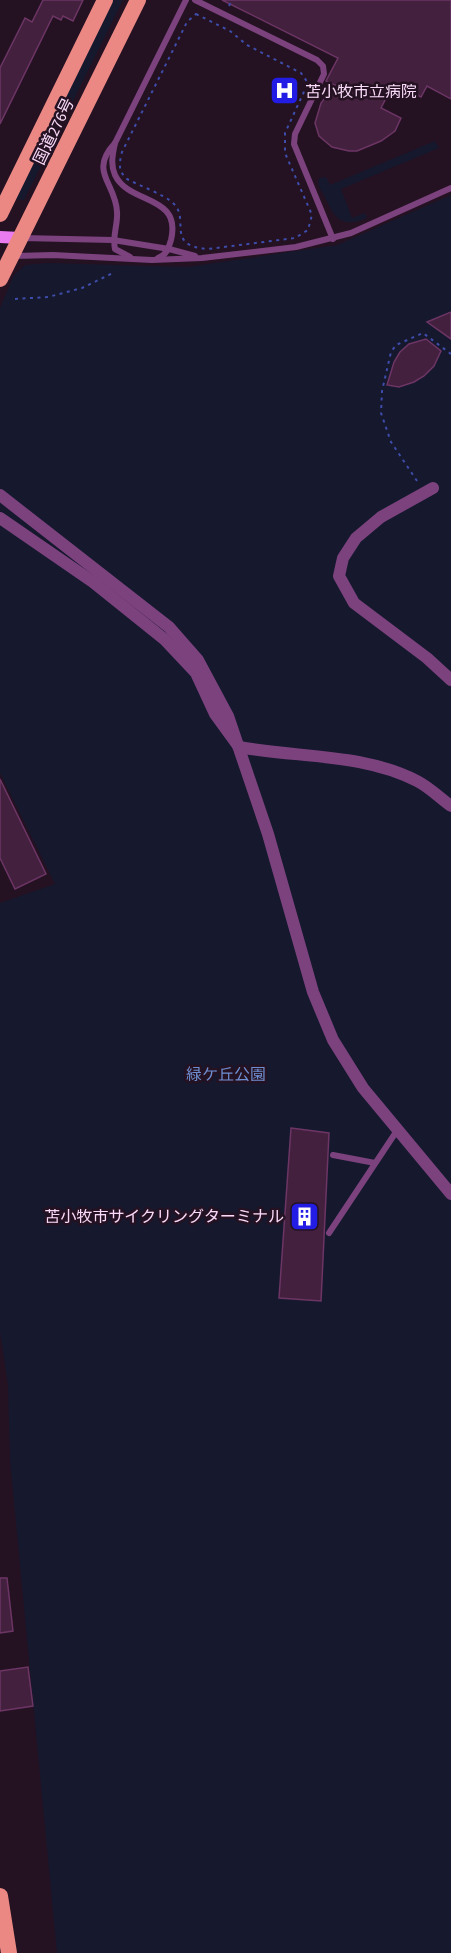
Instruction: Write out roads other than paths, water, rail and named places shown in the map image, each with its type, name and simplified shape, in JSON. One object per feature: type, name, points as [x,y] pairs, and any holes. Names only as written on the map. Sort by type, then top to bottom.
[{"type":"highway","name":"国道276号","points":[[0,214],[105,0]]},
{"type":"highway","name":"国道276号","points":[[0,279],[5,257],[20,238],[138,0]]},
{"type":"highway","points":[[0,1896],[9,1953]]},
{"type":"main road","points":[[0,237],[20,238]]},
{"type":"street","points":[[429,490],[381,517],[356,538],[343,558],[339,576],[354,603],[427,658],[451,680]]},
{"type":"street","points":[[0,495],[169,627],[198,660],[228,716],[268,834],[314,992],[333,1040],[363,1088],[451,1194]]},
{"type":"street","points":[[0,518],[93,582],[164,639],[196,673],[215,714],[239,747],[370,765],[419,782],[451,806]]},
{"type":"lane","points":[[135,259],[115,249],[113,240],[117,214],[116,205],[103,173],[106,153],[115,142],[186,0]]},
{"type":"lane","points":[[195,0],[317,60],[323,66],[324,74],[295,134],[294,144],[333,239]]},
{"type":"lane","points":[[206,0],[211,8]]},
{"type":"lane","points":[[115,142],[111,160],[114,174],[122,186],[163,207],[171,217],[173,229],[169,249],[165,255],[152,260]]},
{"type":"lane","points":[[5,257],[53,255],[152,260],[202,258],[296,247],[351,233],[451,188]]},
{"type":"lane","points":[[20,238],[113,240],[169,249],[202,258]]},
{"type":"lane","points":[[329,1233],[398,1129]]},
{"type":"lane","points":[[333,1155],[375,1163]]},
{"type":"place","name":"苫小牧市立病院","points":[[284,91]]},
{"type":"place","name":"苫小牧市サイクリングターミナル","points":[[305,1216]]},
{"type":"park label","name":"緑ケ丘公園","points":[[226,1074]]}]
